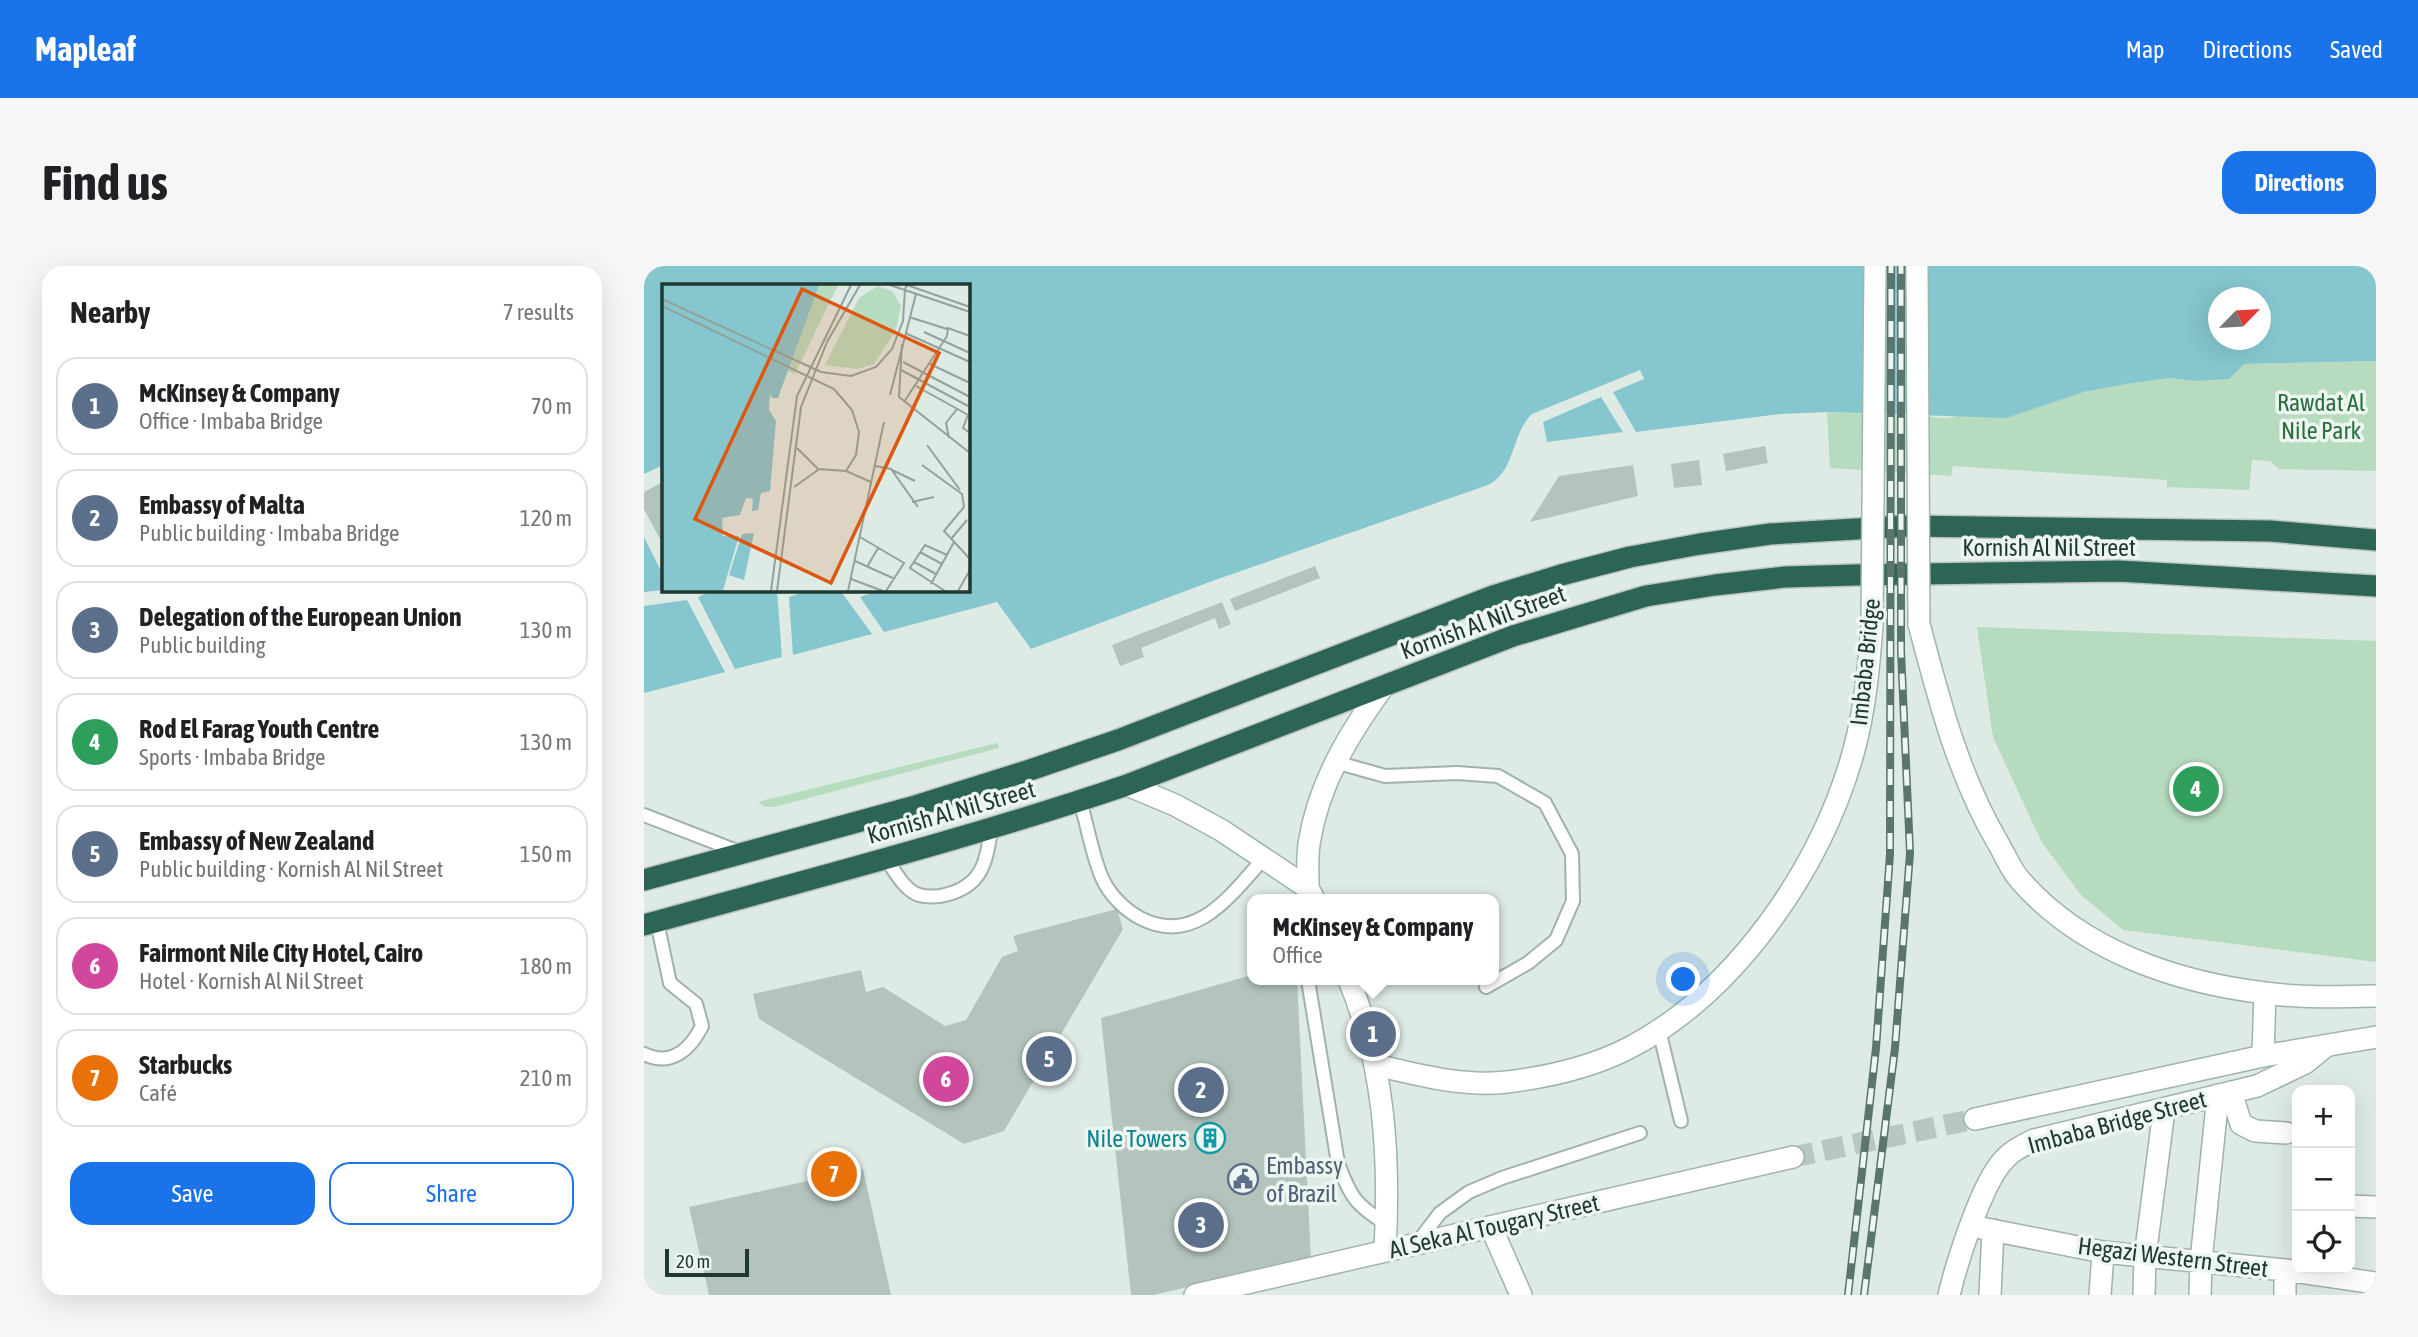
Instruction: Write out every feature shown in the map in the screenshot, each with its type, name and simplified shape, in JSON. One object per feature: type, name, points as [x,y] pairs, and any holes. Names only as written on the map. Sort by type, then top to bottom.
[{"type":"highway","name":"Kornish Al Nil Street","points":[[644,880],[912,807],[1106,744],[1493,596],[1630,557],[1782,533],[1908,526],[2270,531],[2376,540]]},
{"type":"highway","name":"Kornish Al Nil Street","points":[[650,923],[991,830],[1080,801],[1128,785],[1458,656],[1566,619],[1646,596],[1727,583],[1785,578],[2119,571],[2376,586]]},
{"type":"street","name":"Imbaba Bridge","points":[[1376,1065],[1440,1080],[1504,1083],[1568,1072],[1628,1049],[1696,1002],[1729,971],[1770,922],[1805,868],[1833,811],[1854,750],[1867,688],[1872,624],[1875,266]]},
{"type":"street","name":"Imbaba Bridge","points":[[1917,266],[1919,624],[1957,758],[1984,820],[2018,879],[2059,917],[2106,948],[2157,970],[2265,993]]},
{"type":"street","points":[[1313,894],[1309,846],[1318,803],[1335,762],[1356,723],[1383,687]]},
{"type":"street","points":[[1128,785],[1175,805],[1221,830],[1264,858],[1310,894]]},
{"type":"street","points":[[1351,985],[1376,1065],[1385,1125],[1388,1186],[1385,1251]]},
{"type":"street","points":[[2263,1056],[2265,993],[2376,996]]},
{"type":"street","name":"Imbaba Bridge Street","points":[[1975,1119],[2263,1056],[2376,1037]]},
{"type":"street","name":"Imbaba Bridge Street","points":[[1949,1295],[1971,1226],[1991,1178],[2002,1162],[2017,1149],[2034,1140],[2257,1086],[2305,1063],[2326,1046]]},
{"type":"street","points":[[2225,1094],[2241,1124],[2255,1131],[2286,1133]]},
{"type":"street","points":[[2200,1295],[2201,1261],[2225,1094]]},
{"type":"street","points":[[2144,1295],[2145,1257],[2164,1110]]},
{"type":"street","name":"Al Seka Al Tougary Street","points":[[1195,1295],[1793,1157]]},
{"type":"street","points":[[2355,1206],[2376,1207]]},
{"type":"street","name":"Hegazi Western Street","points":[[1971,1226],[2103,1252],[2285,1270],[2334,1286],[2376,1283]]},
{"type":"street","points":[[1491,1227],[1521,1295]]},
{"type":"street","points":[[1990,1295],[1993,1230]]},
{"type":"street","points":[[2100,1295],[2103,1252]]},
{"type":"street","points":[[2284,1295],[2285,1270]]},
{"type":"lane","points":[[1335,762],[1384,776],[1457,773],[1498,776],[1545,803],[1572,854],[1573,901],[1556,940],[1528,963],[1499,980]]},
{"type":"lane","points":[[1080,801],[1103,879],[1115,897],[1131,913],[1166,928],[1188,926],[1208,914],[1227,899],[1264,858]]},
{"type":"lane","points":[[644,815],[742,853]]},
{"type":"lane","points":[[886,859],[903,883],[918,894],[939,897],[962,891],[976,878],[987,857],[991,830]]},
{"type":"lane","points":[[644,1054],[654,1058],[682,1054],[694,1042],[702,1026],[696,1004],[670,983],[650,923]]},
{"type":"lane","points":[[1309,985],[1338,1163],[1348,1190],[1363,1209],[1386,1224]]},
{"type":"lane","points":[[1486,987],[1490,985]]},
{"type":"lane","points":[[1658,1030],[1681,1121]]},
{"type":"lane","points":[[1417,1244],[1440,1213],[1469,1192],[1502,1178],[1640,1133]]},
{"type":"green space","name":"Rawdat Al Nile Park","points":[[2376,361],[2376,471],[2279,469],[2270,461],[2252,460],[2249,490],[2167,487],[2167,480],[1953,466],[1951,476],[1830,468],[1827,412],[1948,418],[2127,384],[2169,378],[2194,381],[2243,364]]},
{"type":"green space","points":[[1977,627],[2376,641],[2376,962],[2123,930],[2081,895],[2041,841],[1993,737]]},
{"type":"green space","points":[[997,743],[999,748],[774,807],[765,807],[758,802]]},
{"type":"water","points":[[644,266],[2376,266],[2376,361],[2244,364],[2229,379],[2194,381],[2169,378],[2127,384],[2084,392],[2006,418],[1827,412],[1781,414],[1636,432],[1613,392],[1644,379],[1640,370],[1532,414],[1520,432],[1504,471],[1488,485],[1215,580],[1031,649],[997,602],[884,632],[860,597],[875,592],[970,592],[970,284],[662,284],[662,465],[644,474]]},
{"type":"water","points":[[1601,397],[1623,432],[1547,442],[1543,422]]},
{"type":"water","points":[[644,537],[662,573],[662,590],[644,592]]},
{"type":"water","points":[[708,592],[777,592],[782,657],[735,669],[698,597]]},
{"type":"water","points":[[804,592],[841,592],[872,634],[793,655],[789,597]]},
{"type":"water","points":[[687,600],[725,672],[644,693],[644,606]]},
{"type":"building","points":[[1765,446],[1768,463],[1726,471],[1723,454]]},
{"type":"building","points":[[1699,460],[1702,485],[1674,488],[1671,464]]},
{"type":"building","points":[[1633,465],[1638,496],[1530,522],[1559,476]]},
{"type":"building","points":[[662,483],[662,543],[644,509],[644,492]]},
{"type":"building","points":[[1315,566],[1320,578],[1235,611],[1230,599]]},
{"type":"building","points":[[1222,602],[1231,624],[1219,629],[1215,618],[1141,648],[1144,657],[1120,666],[1112,645]]},
{"type":"building","points":[[1117,909],[1123,929],[1004,1131],[964,1144],[759,1019],[753,994],[861,970],[866,992],[883,987],[945,1026],[966,1020],[1002,957],[1018,951],[1013,936]]},
{"type":"building","name":"Nile Towers","points":[[1247,976],[1247,985],[1297,985],[1311,1259],[1153,1295],[1131,1295],[1101,1018]]},
{"type":"building","points":[[863,1169],[891,1295],[709,1295],[689,1207]]},
{"type":"tunnel","points":[[1793,1157],[1975,1119]]},
{"type":"railway","points":[[1848,1295],[1876,1048],[1890,854],[1891,266]]},
{"type":"railway","points":[[1864,1295],[1895,1048],[1910,853],[1901,651],[1901,266]]},
{"type":"place","name":"Rod El Farag Youth Centre","points":[[2196,789]]},
{"type":"place","name":"McKinsey & Company","points":[[1373,1034]]},
{"type":"place","name":"Embassy of New Zealand","points":[[1049,1059]]},
{"type":"place","name":"Fairmont Nile City Hotel, Cairo","points":[[946,1079]]},
{"type":"place","name":"Embassy of Malta","points":[[1201,1090]]},
{"type":"place","name":"Nile Towers","points":[[1210,1138]]},
{"type":"place","name":"Starbucks","points":[[834,1174]]},
{"type":"place","name":"Embassy of Brazil","points":[[1243,1179]]},
{"type":"place","name":"Delegation of the European Union","points":[[1201,1225]]}]
